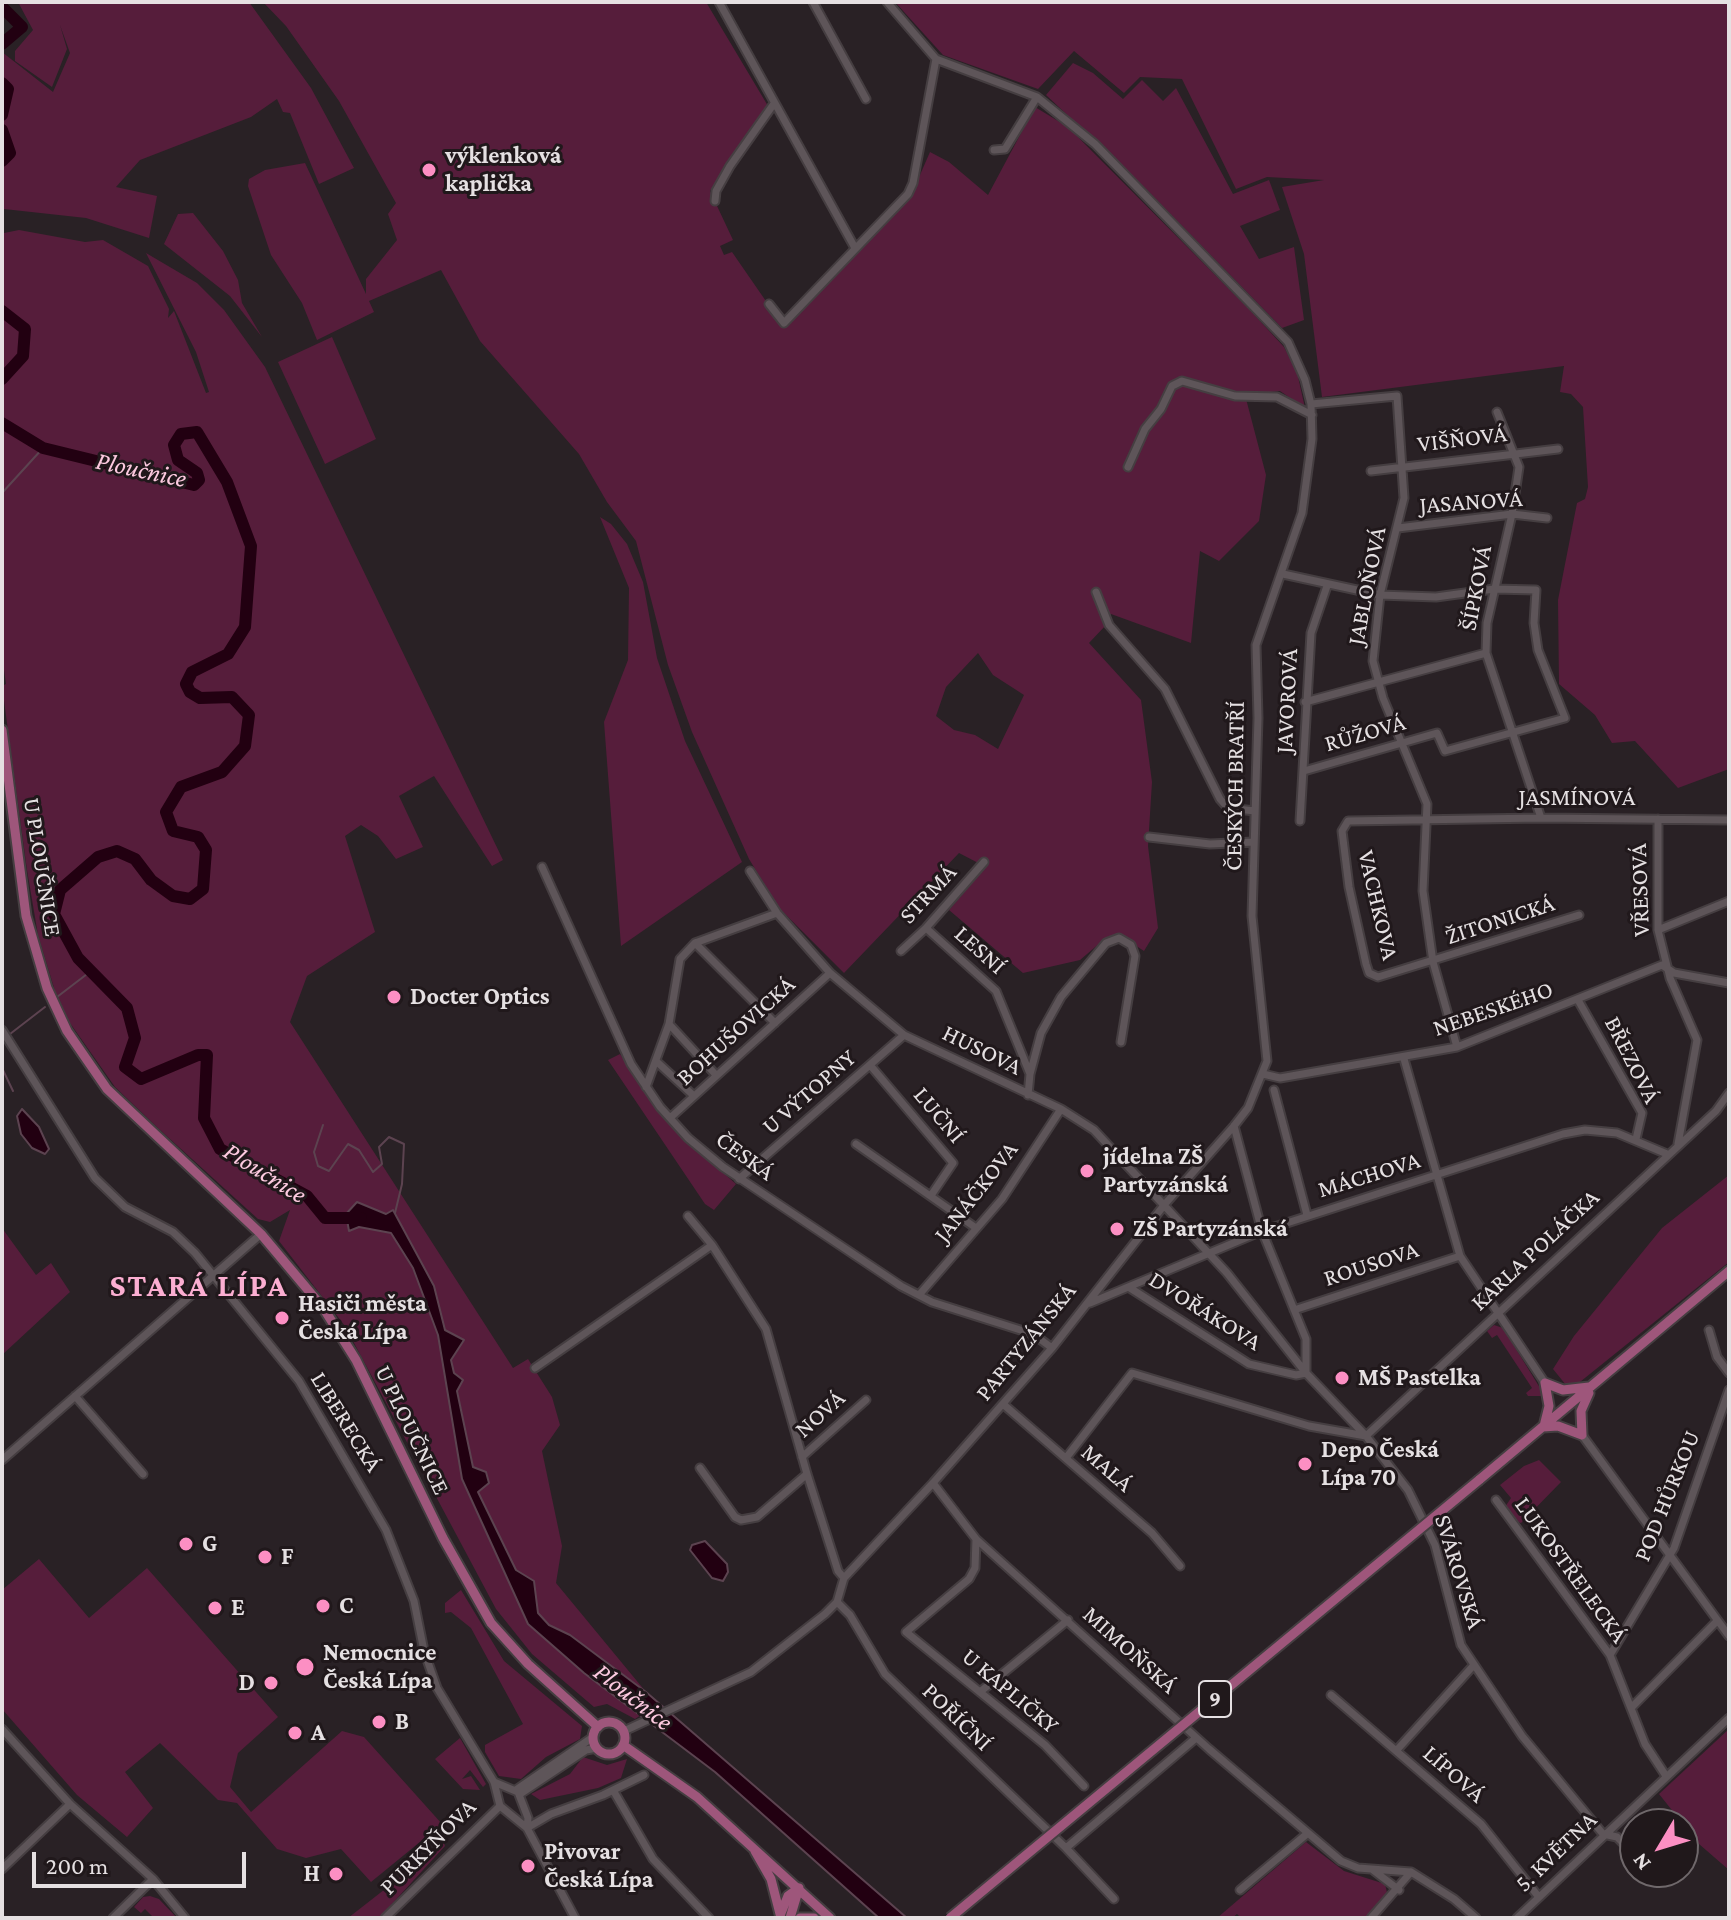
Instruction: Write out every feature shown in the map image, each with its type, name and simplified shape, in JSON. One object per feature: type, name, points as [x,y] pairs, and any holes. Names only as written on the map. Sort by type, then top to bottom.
[{"type":"main road","name":"U PLOUČNICE","points":[[2,730],[26,916],[36,957],[56,1010],[107,1089],[261,1234],[289,1264],[342,1335],[449,1550],[491,1623],[596,1732],[597,1748]]},
{"type":"main road","name":"9","points":[[950,1918],[1729,1271]]},
{"type":"main road","points":[[1545,1383],[1563,1390],[1593,1387]]},
{"type":"main road","points":[[1545,1383],[1549,1406],[1543,1427],[1558,1426],[1582,1435],[1581,1411],[1593,1387]]},
{"type":"main road","points":[[596,1732],[612,1722],[624,1731],[623,1745],[611,1754],[597,1748]]},
{"type":"main road","points":[[623,1745],[671,1776],[749,1841],[830,1918]]},
{"type":"main road","points":[[749,1841],[771,1879],[781,1918]]},
{"type":"main road","points":[[781,1918],[785,1900],[799,1888]]},
{"type":"main road","points":[[790,1918],[799,1888]]},
{"type":"main road","points":[[800,1918],[814,1918]]},
{"type":"street","points":[[719,2],[773,105],[855,248]]},
{"type":"street","points":[[813,2],[866,99]]},
{"type":"street","points":[[887,2],[936,59],[1037,97],[1005,149],[994,150]]},
{"type":"street","points":[[769,304],[784,323],[908,194],[913,183],[936,59]]},
{"type":"street","name":"ČESKÝCH BRATŘÍ","points":[[1037,97],[1095,144],[1288,342],[1305,380],[1311,404],[1302,513],[1283,574],[1261,623],[1256,645],[1252,916],[1266,1041],[1263,1074],[1248,1108],[1234,1126]]},
{"type":"street","points":[[715,201],[716,191],[730,166],[773,105]]},
{"type":"street","points":[[1128,467],[1140,437],[1161,409],[1172,386],[1182,381],[1235,396],[1282,398],[1312,415]]},
{"type":"street","name":"JABLOŇOVÁ","points":[[1311,404],[1397,396],[1404,466],[1398,528],[1380,595],[1373,649],[1378,684],[1427,804],[1423,891],[1433,962]]},
{"type":"street","points":[[1497,412],[1516,454]]},
{"type":"street","name":"VIŠŇOVÁ","points":[[1371,471],[1558,449]]},
{"type":"street","name":"ŠÍPKOVÁ","points":[[1516,454],[1519,467],[1512,514],[1494,589],[1486,653],[1541,818]]},
{"type":"street","name":"JASANOVÁ","points":[[1398,528],[1512,514],[1547,518]]},
{"type":"street","points":[[1283,574],[1327,586],[1380,595],[1436,597],[1494,589]]},
{"type":"street","name":"JAVOROVÁ","points":[[1300,821],[1311,633],[1327,586]]},
{"type":"street","name":"RŮŽOVÁ","points":[[1304,771],[1437,733],[1445,751],[1565,718],[1538,650],[1534,623],[1536,590],[1494,589]]},
{"type":"street","points":[[1096,592],[1109,625],[1165,689],[1220,799],[1228,808],[1255,811]]},
{"type":"street","points":[[1305,702],[1486,653]]},
{"type":"street","name":"JASMÍNOVÁ","points":[[1425,822],[1541,818],[1729,820]]},
{"type":"street","name":"VŘESOVÁ","points":[[1658,819],[1658,930],[1669,974],[1697,1040],[1678,1144]]},
{"type":"street","name":"VACHKOVA","points":[[1425,822],[1348,821],[1342,831],[1349,887],[1369,973],[1378,977],[1433,962],[1457,1047]]},
{"type":"street","points":[[1149,837],[1210,844],[1254,842]]},
{"type":"street","name":"STRMÁ","points":[[901,951],[926,928],[984,862]]},
{"type":"street","name":"ČESKÁ","points":[[542,867],[619,1042],[646,1087],[696,1145],[739,1179],[919,1295],[1033,1334],[1052,1348]]},
{"type":"street","name":"HUSOVA","points":[[750,871],[777,913],[830,973],[904,1035],[1061,1109],[1094,1130],[1208,1253]]},
{"type":"street","points":[[1658,930],[1729,901]]},
{"type":"street","points":[[646,1087],[669,1024],[680,959],[695,943],[777,913]]},
{"type":"street","name":"ŽITONICKÁ","points":[[1433,962],[1579,915]]},
{"type":"street","name":"LESNÍ","points":[[926,928],[996,991],[1030,1074],[1028,1095]]},
{"type":"street","points":[[1030,1074],[1041,1033],[1061,997],[1106,943],[1119,938],[1131,945],[1135,956],[1121,1042]]},
{"type":"street","points":[[695,943],[775,1023]]},
{"type":"street","name":"NEBESKÉHO","points":[[1263,1074],[1280,1078],[1404,1059],[1457,1047],[1662,965],[1669,974],[1729,983]]},
{"type":"street","name":"BOHUŠOVICKÁ","points":[[670,1118],[830,973]]},
{"type":"street","name":"BŘEZOVÁ","points":[[1578,1000],[1642,1113],[1636,1139]]},
{"type":"street","points":[[669,1024],[716,1075]]},
{"type":"street","name":"LIBERECKÁ","points":[[2,1030],[95,1178],[125,1207],[173,1232],[213,1275],[299,1381],[386,1530],[414,1601],[424,1651],[437,1688],[494,1782],[500,1806]]},
{"type":"street","name":"U VÝTOPNY","points":[[739,1179],[904,1035]]},
{"type":"street","points":[[1404,1059],[1460,1256],[1545,1383]]},
{"type":"street","points":[[656,1061],[694,1096]]},
{"type":"street","name":"LUČNÍ","points":[[870,1065],[953,1163],[932,1194]]},
{"type":"street","points":[[1274,1090],[1307,1215]]},
{"type":"street","name":"KARLA POLÁČKA","points":[[1366,1436],[1716,1111],[1729,1093]]},
{"type":"street","name":"JANÁČKOVA","points":[[919,1295],[1002,1199],[1061,1109]]},
{"type":"street","points":[[1234,1126],[1262,1231],[1306,1339],[1306,1373]]},
{"type":"street","name":"PARTYZÁNSKÁ","points":[[844,1578],[1052,1348],[1090,1303],[1092,1292],[1234,1126]]},
{"type":"street","name":"MÁCHOVA","points":[[1090,1303],[1307,1215],[1585,1130],[1636,1139],[1667,1154]]},
{"type":"street","points":[[856,1144],[932,1194],[976,1228]]},
{"type":"street","points":[[624,1731],[751,1672],[818,1621],[837,1602],[844,1578],[838,1571],[807,1474],[766,1329],[712,1245],[688,1216]]},
{"type":"street","points":[[2,1460],[261,1234]]},
{"type":"street","points":[[535,1368],[712,1245]]},
{"type":"street","name":"SVÁROVSKÁ","points":[[1208,1253],[1306,1373],[1366,1436],[1402,1481],[1424,1520],[1443,1572],[1461,1645],[1473,1666],[1522,1736],[1603,1834],[1619,1839]]},
{"type":"street","name":"ROUSOVA","points":[[1294,1310],[1460,1256]]},
{"type":"street","name":"DVOŘÁKOVA","points":[[1130,1288],[1249,1364],[1296,1375],[1306,1373]]},
{"type":"street","points":[[1709,1330],[1717,1357],[1729,1373]]},
{"type":"street","points":[[1066,1458],[1132,1373],[1309,1426],[1366,1436]]},
{"type":"street","name":"POD HŮRKOU","points":[[1610,1655],[1669,1558],[1729,1390]]},
{"type":"street","points":[[75,1396],[143,1474]]},
{"type":"street","name":"NOVÁ","points":[[802,1457],[866,1400]]},
{"type":"street","name":"MALÁ","points":[[1003,1404],[1152,1533],[1180,1566]]},
{"type":"street","points":[[1582,1435],[1729,1636]]},
{"type":"street","points":[[700,1468],[735,1517],[741,1520],[757,1517],[807,1474]]},
{"type":"street","name":"MIMOŇSKÁ","points":[[933,1483],[976,1539],[1196,1738],[1346,1864],[1411,1872],[1454,1899],[1476,1918]]},
{"type":"street","name":"LUKOSTŘELECKÁ","points":[[1496,1500],[1610,1655],[1645,1744],[1666,1776]]},
{"type":"street","name":"U KAPLIČKY","points":[[976,1539],[975,1568],[969,1579],[906,1632],[1045,1745],[1084,1786]]},
{"type":"street","name":"POŘÍČNÍ","points":[[837,1602],[850,1615],[885,1674],[915,1707],[1066,1848],[1114,1899]]},
{"type":"street","points":[[980,1692],[1068,1620]]},
{"type":"street","points":[[1632,1707],[1717,1621]]},
{"type":"street","points":[[1396,1751],[1473,1666]]},
{"type":"street","name":"LÍPOVÁ","points":[[1331,1695],[1481,1824],[1538,1896]]},
{"type":"street","name":"5. KVĚTNA","points":[[1517,1918],[1729,1718]]},
{"type":"street","points":[[2,1729],[70,1804],[153,1879],[185,1918]]},
{"type":"street","points":[[509,1811],[516,1794],[596,1732]]},
{"type":"street","points":[[1066,1848],[1196,1738]]},
{"type":"street","points":[[498,1796],[516,1794],[586,1750],[597,1748]]},
{"type":"street","points":[[527,1828],[551,1814],[644,1775]]},
{"type":"street","points":[[494,1782],[516,1794],[528,1818],[527,1828]]},
{"type":"street","points":[[613,1790],[653,1859],[709,1918]]},
{"type":"street","points":[[2,1869],[70,1804]]},
{"type":"street","points":[[500,1806],[527,1828],[575,1918]]},
{"type":"street","name":"PURKYŇOVA","points":[[385,1918],[500,1806]]},
{"type":"street","points":[[1240,1890],[1308,1833]]},
{"type":"street","points":[[1371,1869],[1399,1890]]},
{"type":"street","points":[[1371,1918],[1399,1890],[1411,1872]]},
{"type":"street","points":[[113,1918],[153,1879]]},
{"type":"shaded area","points":[[18,2],[249,2],[311,88],[354,168],[319,184],[290,113],[283,112],[277,99],[251,117],[140,160],[116,187],[157,196],[149,238],[86,218],[4,209],[4,233],[19,230],[85,242],[103,240],[148,266],[169,309],[168,318],[174,311],[206,393],[209,392],[196,352],[146,253],[197,283],[224,310],[265,367],[503,860],[492,866],[434,776],[399,796],[423,847],[396,859],[378,836],[361,825],[345,836],[375,932],[307,976],[290,1022],[513,1368],[528,1359],[552,1397],[560,1425],[542,1451],[562,1546],[556,1583],[646,1692],[570,1635],[549,1625],[538,1613],[534,1581],[516,1570],[478,1492],[451,1359],[464,1340],[445,1330],[434,1286],[394,1211],[386,1214],[357,1202],[346,1214],[350,1231],[359,1227],[391,1233],[413,1268],[438,1335],[462,1480],[528,1624],[641,1715],[635,1719],[607,1704],[594,1707],[532,1654],[496,1609],[345,1326],[279,1241],[290,1210],[270,1222],[258,1219],[159,1129],[115,1087],[70,1023],[55,991],[38,935],[2,686],[6,684],[2,656],[2,52],[53,92],[70,53],[60,25],[67,49],[52,87],[15,61],[15,51],[33,30]]},
{"type":"shaded area","points":[[263,2],[706,2],[768,106],[710,191],[733,240],[720,246],[724,255],[732,252],[779,320],[787,322],[909,200],[930,152],[949,162],[988,195],[1035,107],[1068,127],[1248,308],[1284,347],[1297,372],[1305,408],[1280,391],[1245,395],[1266,475],[1259,521],[1219,561],[1200,551],[1191,643],[1111,614],[1106,625],[1089,643],[1141,700],[1152,782],[1148,846],[1158,928],[1144,951],[1118,934],[1100,943],[1080,960],[1023,973],[949,910],[986,867],[959,853],[844,973],[779,908],[749,859],[692,732],[668,665],[636,541],[607,502],[579,454],[480,341],[441,270],[369,301],[374,312],[317,340],[302,303],[271,255],[248,186],[249,179],[265,170],[305,163],[366,294],[366,279],[397,240],[388,214],[396,203],[339,101],[286,26]],"holes":[[[978,653],[993,675],[1024,695],[998,749],[975,735],[954,730],[936,716],[946,687]]]},
{"type":"shaded area","points":[[895,2],[1729,2],[1729,769],[1678,788],[1635,741],[1612,743],[1595,715],[1559,684],[1558,600],[1577,503],[1585,499],[1588,487],[1583,407],[1571,394],[1560,392],[1564,366],[1322,397],[1304,254],[1282,187],[1324,180],[1267,177],[1236,189],[1182,79],[1140,77],[1124,93],[1074,51],[1038,89],[943,55]]},
{"type":"shaded area","points":[[1073,63],[1093,73],[1123,99],[1142,80],[1163,101],[1176,88],[1233,194],[1269,180],[1280,210],[1240,226],[1259,259],[1294,247],[1304,320],[1282,328],[1145,188],[1046,95]]},
{"type":"shaded area","points":[[193,213],[223,251],[238,280],[242,303],[262,337],[230,296],[164,244],[178,214]]},
{"type":"shaded area","points":[[332,337],[376,439],[325,464],[278,362]]},
{"type":"shaded area","points":[[600,517],[611,524],[627,544],[643,582],[657,658],[685,741],[742,862],[621,946],[604,722],[628,660],[629,588]]},
{"type":"shaded area","points":[[620,1054],[679,1134],[736,1184],[714,1210],[705,1204],[608,1060]]},
{"type":"shaded area","points":[[1729,1175],[1729,1262],[1570,1390],[1553,1369],[1574,1336],[1662,1228]]},
{"type":"shaded area","points":[[2,1228],[36,1275],[51,1263],[70,1292],[2,1355]]},
{"type":"shaded area","points":[[1494,1325],[1503,1328],[1545,1396],[1528,1396],[1526,1393],[1532,1388],[1497,1335],[1492,1338],[1487,1331]]},
{"type":"shaded area","points":[[1539,1460],[1561,1482],[1521,1523],[1515,1521],[1505,1507],[1511,1498],[1500,1485],[1524,1466]]},
{"type":"shaded area","points":[[39,1559],[89,1618],[147,1568],[278,1717],[238,1753],[230,1787],[251,1812],[342,1731],[364,1737],[442,1824],[371,1882],[341,1849],[306,1858],[277,1849],[237,1803],[218,1800],[160,1743],[125,1772],[153,1808],[127,1837],[77,1795],[2,1709],[2,1590]]},
{"type":"shaded area","points":[[461,1590],[504,1661],[582,1726],[580,1739],[546,1757],[521,1779],[499,1776],[485,1752],[485,1745],[523,1724],[471,1628],[451,1612],[445,1613],[445,1603]]},
{"type":"shaded area","points":[[1729,1729],[1729,1870],[1699,1844],[1699,1808],[1670,1808],[1659,1794]]},
{"type":"shaded area","points":[[460,1738],[486,1784],[483,1787],[470,1770],[462,1779],[471,1776],[480,1790],[463,1789],[435,1759]]},
{"type":"shaded area","points":[[583,1757],[607,1765],[627,1759],[621,1778],[598,1788],[540,1800],[531,1794],[570,1774]]},
{"type":"shaded area","points":[[1306,1842],[1344,1871],[1385,1884],[1388,1897],[1366,1918],[1241,1918],[1237,1914],[1232,1918],[1217,1918]]},
{"type":"shaded area","points":[[444,1843],[445,1846],[379,1918],[348,1918]]},
{"type":"shaded area","points":[[143,1897],[159,1899],[177,1918],[154,1918],[145,1909],[141,1913],[134,1907]]},
{"type":"water","points":[[22,1109],[39,1127],[49,1149],[45,1154],[32,1148],[21,1134],[17,1116]]},
{"type":"water","points":[[357,1202],[386,1214],[393,1210],[434,1286],[445,1330],[464,1340],[451,1360],[454,1373],[463,1380],[457,1391],[473,1467],[486,1472],[489,1483],[478,1492],[516,1570],[534,1581],[538,1613],[549,1625],[570,1635],[646,1692],[907,1918],[879,1918],[715,1772],[584,1673],[528,1624],[462,1479],[438,1335],[413,1268],[391,1233],[359,1227],[349,1231],[346,1214]]},
{"type":"water","points":[[705,1541],[727,1564],[728,1572],[723,1581],[712,1578],[690,1550],[692,1545]]},
{"type":"waterway","name":"Ploučnice","points":[[2,7],[22,27],[2,44]]},
{"type":"waterway","name":"Ploučnice","points":[[2,83],[8,89],[2,115]]},
{"type":"waterway","name":"Ploučnice","points":[[2,130],[10,153],[2,161]]},
{"type":"waterway","name":"Ploučnice","points":[[2,311],[25,329],[23,356],[2,379]]},
{"type":"waterway","name":"Ploučnice","points":[[2,423],[43,448],[194,485],[199,480],[197,473],[178,460],[174,445],[181,434],[197,432],[227,482],[251,546],[245,627],[228,654],[192,672],[186,684],[190,692],[200,698],[232,697],[249,715],[245,746],[222,772],[181,787],[166,812],[173,831],[198,837],[206,850],[203,889],[190,899],[173,896],[151,880],[135,859],[117,851],[98,857],[60,890],[54,914],[78,958],[127,1008],[135,1038],[125,1067],[141,1079],[198,1055],[207,1055],[204,1118],[220,1149],[307,1196],[325,1218],[361,1218]]},
{"type":"waterway","points":[[2,493],[43,448]]},
{"type":"waterway","points":[[57,997],[91,971]]},
{"type":"waterway","points":[[10,1034],[45,1007]]},
{"type":"waterway","points":[[2,1068],[13,1091]]},
{"type":"waterway","points":[[323,1125],[314,1152],[318,1166],[329,1171],[348,1144],[359,1150],[373,1172],[382,1164],[379,1147],[389,1137],[404,1144],[402,1184],[395,1213]]},
{"type":"place","name":"výklenková kaplička","points":[[429,170]]},
{"type":"place","name":"Docter Optics","points":[[394,997]]},
{"type":"place","name":"jídelna ZŠ Partyzánská","points":[[1087,1171]]},
{"type":"place","name":"ZŠ Partyzánská","points":[[1117,1229]]},
{"type":"place","name":"Hasiči města Česká Lípa","points":[[282,1318]]},
{"type":"place","name":"MŠ Pastelka","points":[[1342,1378]]},
{"type":"place","name":"Depo Česká Lípa 70","points":[[1305,1464]]},
{"type":"place","name":"G","points":[[186,1544]]},
{"type":"place","name":"F","points":[[265,1557]]},
{"type":"place","name":"C","points":[[323,1606]]},
{"type":"place","name":"E","points":[[215,1608]]},
{"type":"place","name":"Nemocnice Česká Lípa","points":[[305,1667]]},
{"type":"place","name":"D","points":[[271,1683]]},
{"type":"place","name":"B","points":[[379,1722]]},
{"type":"place","name":"A","points":[[295,1733]]},
{"type":"place","name":"Pivovar Česká Lípa","points":[[528,1866]]},
{"type":"place","name":"H","points":[[336,1874]]},
{"type":"district","name":"STARÁ LÍPA","points":[[199,1286]]}]
